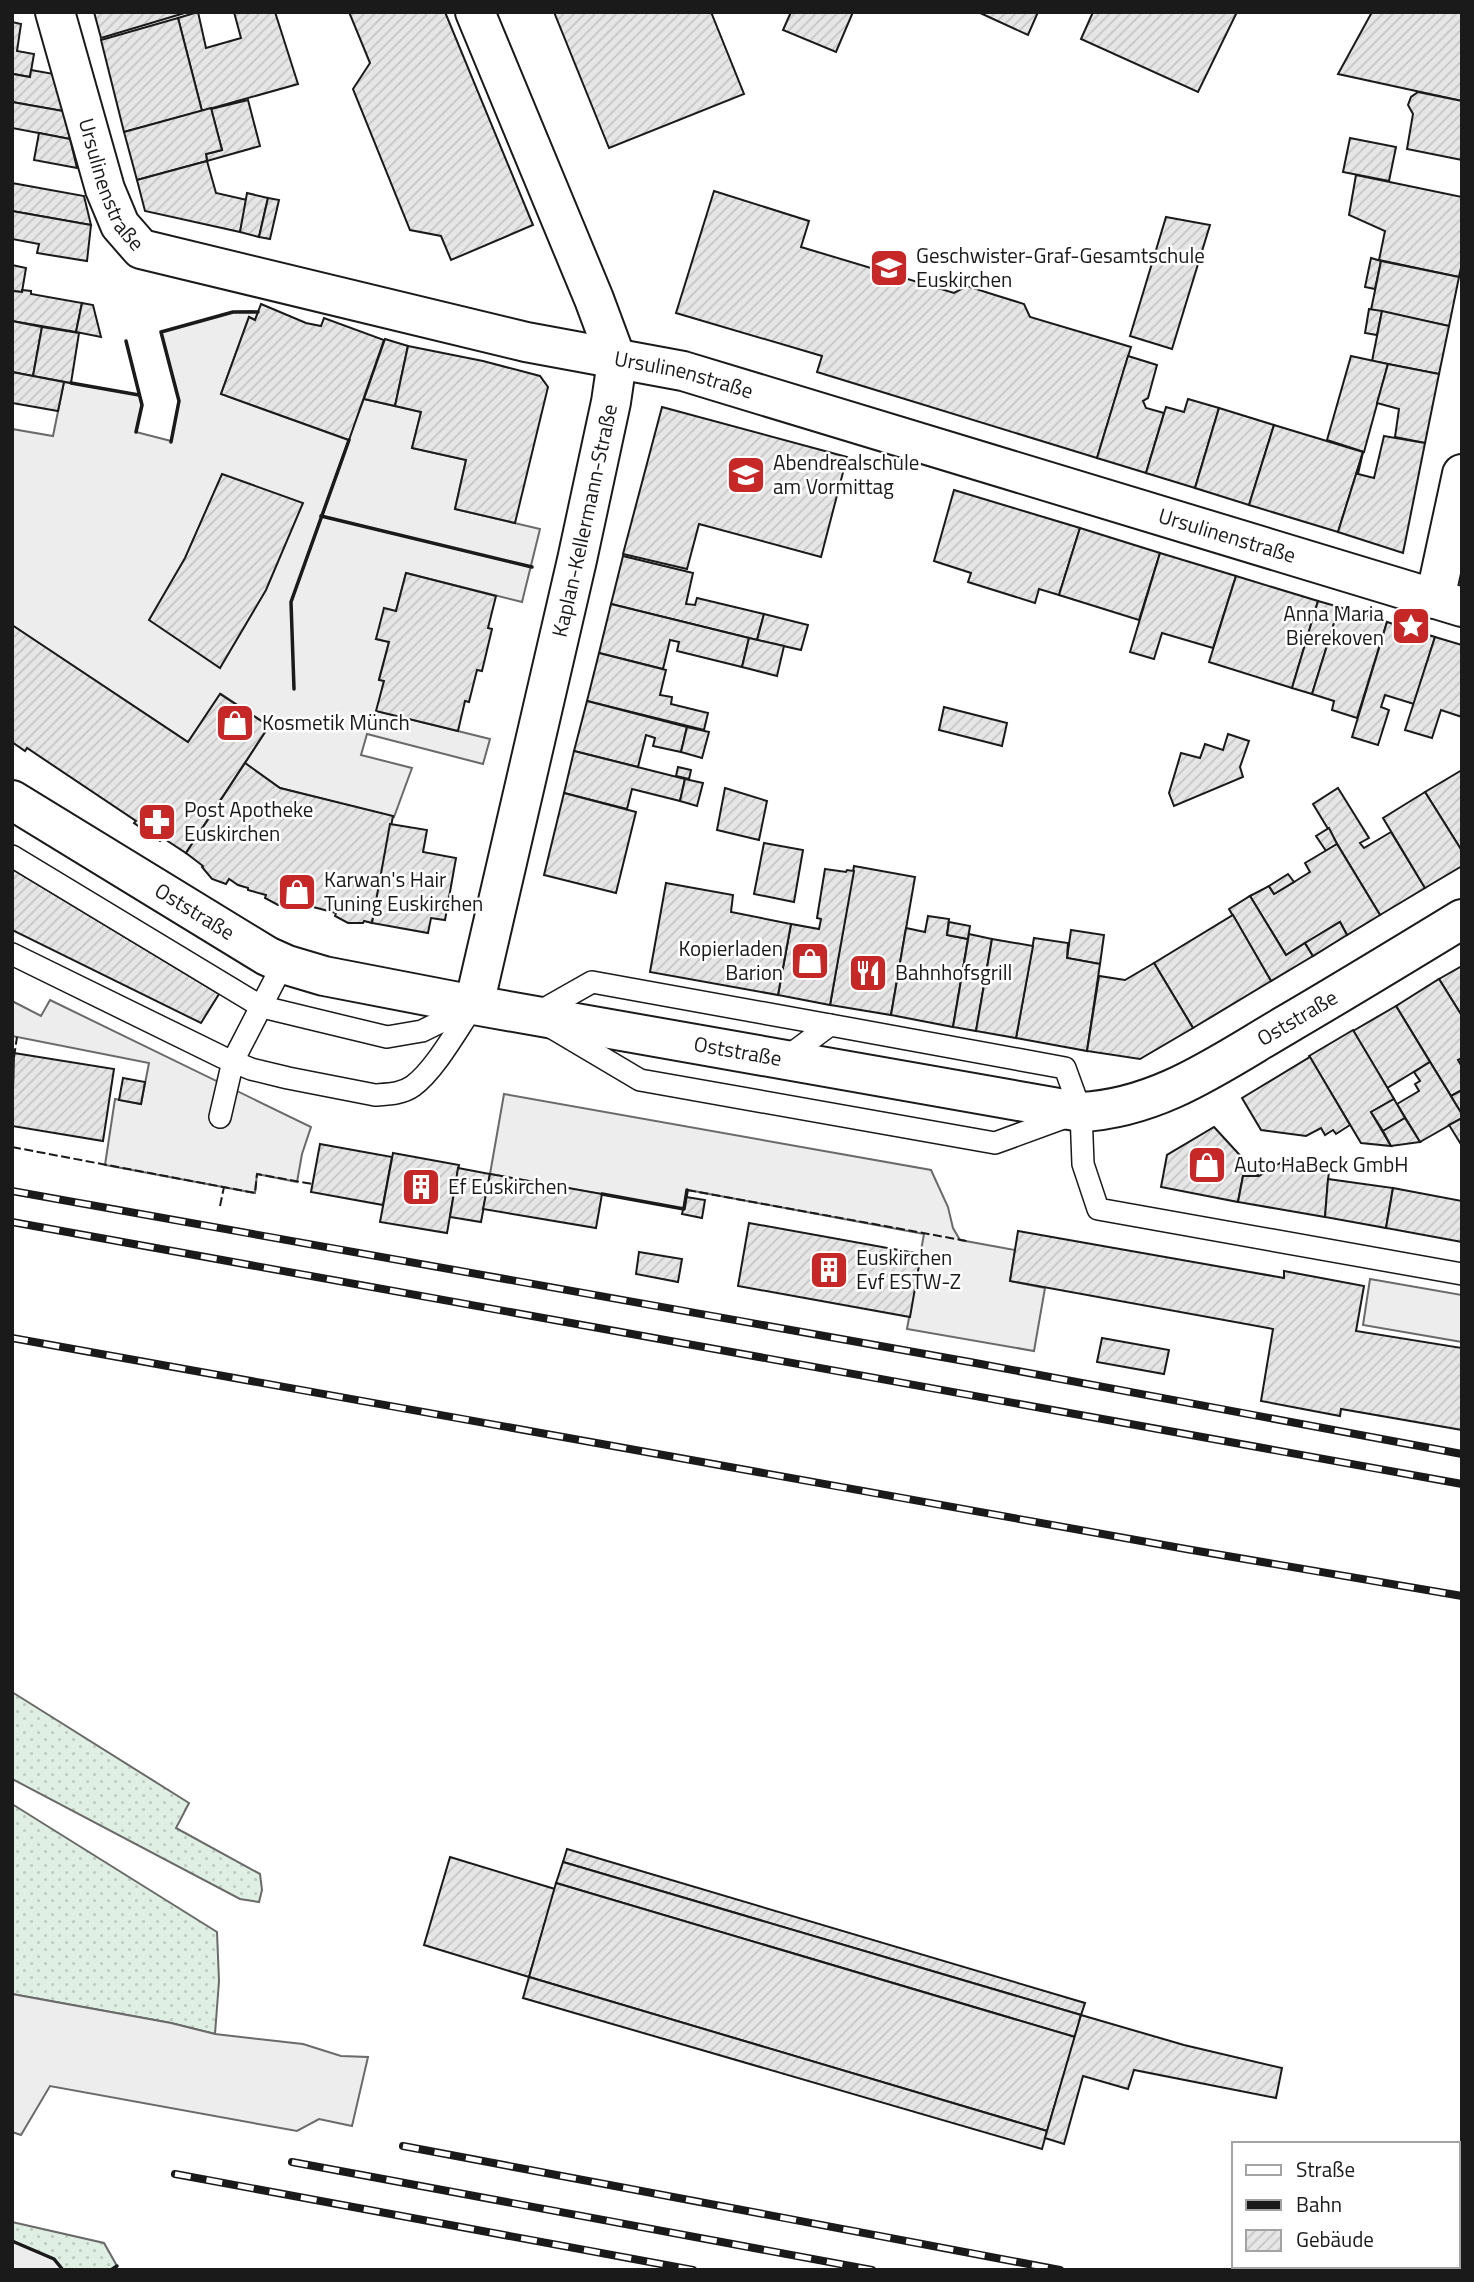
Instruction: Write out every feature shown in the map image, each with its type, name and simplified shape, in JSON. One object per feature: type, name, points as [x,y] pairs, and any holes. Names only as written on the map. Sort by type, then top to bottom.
[{"type":"street","name":"Ursulinenstraße","points":[[55,12],[105,188],[120,225],[141,249],[512,339],[683,371],[1449,603]]},
{"type":"street","name":"Kaplan-Kellermann-Straße","points":[[474,1005],[577,561],[611,402],[617,360],[475,12]]},
{"type":"street","points":[[1449,603],[1462,474]]},
{"type":"street","name":"Oststraße","points":[[12,800],[283,964],[324,976],[533,1016],[1081,1112],[1133,1105],[1160,1096],[1231,1058],[1462,919]]},
{"type":"lane","points":[[12,856],[262,1006],[387,1037],[422,1031],[474,1005]]},
{"type":"lane","points":[[12,954],[251,1069],[375,1095],[396,1094],[412,1087],[428,1071],[474,1005]]},
{"type":"lane","points":[[220,1117],[233,1061],[283,964]]},
{"type":"lane","points":[[1081,1112],[995,1143],[640,1080],[533,1016],[592,982],[1065,1068],[1081,1112],[1083,1164],[1098,1209],[1462,1274]]},
{"type":"lane","points":[[783,1060],[831,1025]]},
{"type":"green space","points":[[12,1692],[189,1803],[176,1828],[260,1874],[262,1890],[259,1902],[240,1899],[12,1779]]},
{"type":"green space","points":[[12,1804],[217,1932],[219,1981],[215,2034],[171,2023],[12,1994]]},
{"type":"green space","points":[[12,2222],[104,2243],[117,2266],[111,2270],[63,2270],[54,2259],[12,2241]]},
{"type":"shaded area","points":[[233,312],[258,312],[255,320],[249,317],[221,394],[348,440],[364,399],[421,412],[412,448],[466,460],[455,509],[540,529],[522,602],[406,573],[396,611],[376,639],[389,642],[379,679],[384,681],[377,711],[490,739],[483,764],[367,734],[361,755],[412,768],[394,817],[280,788],[245,763],[269,726],[221,694],[188,742],[12,625],[12,429],[53,436],[64,382],[139,395],[142,405],[136,432],[171,441],[179,401],[161,332]]},
{"type":"shaded area","points":[[50,1000],[311,1127],[297,1182],[257,1174],[255,1193],[105,1165],[115,1099],[141,1104],[149,1063],[12,1036],[12,1001],[41,1016]]},
{"type":"shaded area","points":[[504,1094],[931,1170],[960,1240],[1015,1250],[1010,1281],[1045,1288],[1034,1351],[907,1329],[924,1234],[688,1190],[684,1209],[490,1174]]},
{"type":"shaded area","points":[[1370,1279],[1462,1295],[1462,1342],[1363,1325]]},
{"type":"shaded area","points":[[12,1994],[171,2023],[215,2034],[303,2044],[341,2056],[368,2057],[352,2126],[319,2119],[297,2131],[50,2086],[21,2135],[12,2132]]},
{"type":"shaded area","points":[[12,2241],[54,2259],[63,2270],[12,2270]]},
{"type":"building","points":[[94,12],[188,12],[101,38]]},
{"type":"building","points":[[198,12],[206,48],[241,38],[234,12],[275,12],[298,84],[202,111],[178,18]]},
{"type":"building","points":[[349,12],[445,12],[533,225],[451,260],[441,236],[410,230],[353,89],[370,63]]},
{"type":"building","points":[[554,12],[711,12],[744,94],[609,148]]},
{"type":"building","points":[[791,12],[853,12],[836,52],[783,30]]},
{"type":"building","points":[[978,12],[1038,12],[1028,35]]},
{"type":"building","points":[[1093,12],[1237,12],[1198,92],[1081,39]]},
{"type":"building","points":[[1372,12],[1462,12],[1462,101],[1338,74]]},
{"type":"building","points":[[178,18],[202,111],[124,132],[101,40]]},
{"type":"building","points":[[12,22],[21,24],[17,51],[34,54],[30,77],[13,74],[12,77]]},
{"type":"building","points":[[31,70],[54,74],[63,111],[12,102],[13,74],[30,77]]},
{"type":"building","points":[[1418,92],[1462,101],[1462,160],[1407,149],[1413,114],[1408,105],[1411,97]]},
{"type":"building","points":[[248,100],[260,146],[207,161],[206,154],[222,150],[211,109]]},
{"type":"building","points":[[12,102],[63,111],[70,139],[12,128]]},
{"type":"building","points":[[211,108],[222,150],[206,154],[207,161],[137,180],[124,132]]},
{"type":"building","points":[[39,133],[70,139],[77,168],[34,160]]},
{"type":"building","points":[[1350,138],[1396,147],[1389,181],[1343,172]]},
{"type":"building","points":[[207,161],[216,193],[247,200],[240,232],[145,211],[137,180]]},
{"type":"building","points":[[1356,175],[1462,197],[1462,263],[1459,277],[1379,260],[1385,231],[1349,215]]},
{"type":"building","points":[[12,183],[84,196],[91,225],[12,211]]},
{"type":"building","points":[[714,191],[809,221],[801,247],[954,293],[967,286],[1024,304],[1030,317],[1131,347],[1097,458],[817,372],[822,356],[676,313]]},
{"type":"building","points":[[247,193],[268,198],[259,237],[240,232]]},
{"type":"building","points":[[268,198],[279,200],[270,239],[259,237]]},
{"type":"building","points":[[12,211],[91,225],[87,261],[37,253],[39,244],[12,239]]},
{"type":"building","points":[[1166,217],[1210,225],[1172,349],[1130,336]]},
{"type":"building","points":[[1371,258],[1381,261],[1375,289],[1365,287]]},
{"type":"building","points":[[1381,261],[1459,277],[1449,326],[1371,310]]},
{"type":"building","points":[[12,265],[26,268],[22,292],[12,291]]},
{"type":"building","points":[[22,290],[82,303],[76,332],[12,321],[12,291]]},
{"type":"building","points":[[82,303],[93,305],[101,337],[76,332]]},
{"type":"building","points":[[261,304],[306,323],[321,326],[324,318],[384,340],[349,440],[221,394],[249,317],[255,320]]},
{"type":"building","points":[[1369,309],[1382,311],[1377,335],[1365,333]]},
{"type":"building","points":[[1382,311],[1449,326],[1439,374],[1372,361]]},
{"type":"building","points":[[12,321],[42,327],[33,376],[12,372]]},
{"type":"building","points":[[42,327],[79,333],[71,383],[33,376]]},
{"type":"building","points":[[385,339],[408,346],[395,406],[364,399]]},
{"type":"building","points":[[408,346],[540,376],[548,387],[515,523],[455,509],[466,460],[412,448],[421,412],[395,406]]},
{"type":"building","points":[[1128,356],[1157,365],[1148,398],[1143,401],[1146,408],[1164,413],[1146,473],[1097,458]]},
{"type":"building","points":[[1351,356],[1388,364],[1364,452],[1327,440]]},
{"type":"building","points":[[1388,364],[1439,374],[1425,443],[1395,437],[1399,409],[1377,403]]},
{"type":"building","points":[[12,372],[64,382],[58,411],[12,403]]},
{"type":"building","points":[[1188,399],[1219,408],[1195,488],[1146,473],[1166,407],[1184,412]]},
{"type":"building","points":[[662,407],[847,457],[821,557],[699,524],[687,569],[623,554]]},
{"type":"building","points":[[1219,408],[1274,425],[1249,505],[1195,488]]},
{"type":"building","points":[[1274,425],[1363,452],[1338,532],[1249,505]]},
{"type":"building","points":[[1384,436],[1425,443],[1403,553],[1338,532],[1363,452],[1358,474],[1374,478]]},
{"type":"building","points":[[222,474],[303,503],[266,590],[220,668],[149,620],[185,558]]},
{"type":"building","points":[[954,490],[1080,528],[1059,595],[1039,589],[1035,603],[968,582],[971,573],[934,561]]},
{"type":"building","points":[[1080,528],[1160,553],[1139,620],[1059,595]]},
{"type":"building","points":[[1160,553],[1236,576],[1213,648],[1162,633],[1154,659],[1130,652]]},
{"type":"building","points":[[623,556],[693,573],[686,604],[695,605],[697,598],[764,614],[757,640],[611,604]]},
{"type":"building","points":[[406,573],[496,596],[488,628],[492,629],[482,671],[477,670],[469,702],[465,701],[458,731],[376,711],[384,681],[379,680],[389,642],[376,639],[384,608],[396,611]]},
{"type":"building","points":[[1236,576],[1318,601],[1292,688],[1209,662]]},
{"type":"building","points":[[1318,601],[1339,607],[1312,694],[1292,688]]},
{"type":"building","points":[[611,604],[749,638],[742,667],[677,651],[679,642],[670,640],[663,669],[599,653]]},
{"type":"building","points":[[1339,607],[1387,622],[1357,718],[1332,710],[1334,701],[1312,694]]},
{"type":"building","points":[[764,614],[808,625],[801,650],[757,640]]},
{"type":"building","points":[[1387,622],[1435,637],[1414,704],[1385,695],[1381,707],[1389,710],[1378,745],[1352,737]]},
{"type":"building","points":[[12,625],[188,742],[220,694],[269,726],[186,853],[163,838],[160,841],[134,823],[136,821],[27,748],[25,751],[12,742]]},
{"type":"building","points":[[1435,637],[1462,645],[1462,717],[1441,710],[1432,738],[1405,730]]},
{"type":"building","points":[[749,638],[784,646],[777,676],[742,667]]},
{"type":"building","points":[[599,653],[666,670],[660,695],[672,697],[671,704],[708,713],[704,730],[587,701]]},
{"type":"building","points":[[587,701],[687,727],[681,752],[653,746],[655,738],[646,735],[638,767],[574,751]]},
{"type":"building","points":[[944,707],[1007,723],[1002,746],[939,730]]},
{"type":"building","points":[[687,727],[709,732],[702,758],[681,752]]},
{"type":"building","points":[[1228,734],[1249,741],[1240,767],[1243,777],[1174,806],[1169,793],[1181,753],[1200,758],[1205,744],[1223,750]]},
{"type":"building","points":[[574,751],[685,779],[680,801],[632,789],[627,809],[564,793]]},
{"type":"building","points":[[245,763],[280,788],[393,816],[372,923],[348,923],[335,916],[336,913],[294,902],[293,905],[278,905],[265,898],[266,895],[248,890],[229,879],[226,884],[212,879],[203,866],[186,853]]},
{"type":"building","points":[[678,767],[691,770],[689,779],[676,776]]},
{"type":"building","points":[[1462,770],[1462,851],[1425,792]]},
{"type":"building","points":[[685,779],[703,783],[697,806],[680,801]]},
{"type":"building","points":[[725,788],[767,801],[759,840],[717,830]]},
{"type":"building","points":[[1338,788],[1369,838],[1360,843],[1364,848],[1391,832],[1425,888],[1380,915],[1313,804]]},
{"type":"building","points":[[1425,792],[1462,851],[1462,866],[1425,888],[1383,818]]},
{"type":"building","points":[[564,793],[636,812],[616,893],[544,875]]},
{"type":"building","points":[[390,824],[427,830],[423,852],[456,858],[445,920],[431,918],[428,933],[372,923]]},
{"type":"building","points":[[1329,828],[1337,844],[1326,851],[1316,836]]},
{"type":"building","points":[[764,843],[803,850],[794,902],[754,894]]},
{"type":"building","points":[[1337,844],[1380,915],[1347,935],[1340,922],[1286,955],[1250,896],[1269,886],[1274,894],[1310,872],[1305,863]]},
{"type":"building","points":[[854,866],[915,877],[891,1015],[830,1005]]},
{"type":"building","points":[[12,869],[219,994],[201,1023],[12,930]]},
{"type":"building","points":[[825,869],[854,871],[830,1005],[778,995],[791,924],[819,929],[821,919],[817,918]]},
{"type":"building","points":[[1288,874],[1294,882],[1274,894],[1269,886]]},
{"type":"building","points":[[666,883],[733,895],[731,912],[791,924],[778,995],[650,972]]},
{"type":"building","points":[[1250,896],[1286,955],[1305,943],[1313,956],[1271,981],[1229,909]]},
{"type":"building","points":[[1233,915],[1271,981],[1193,1028],[1154,963]]},
{"type":"building","points":[[928,916],[949,919],[947,935],[968,939],[953,1027],[891,1015],[906,928],[925,932]]},
{"type":"building","points":[[949,922],[970,926],[968,939],[947,935]]},
{"type":"building","points":[[1340,922],[1347,935],[1313,956],[1305,943]]},
{"type":"building","points":[[1071,930],[1104,935],[1100,964],[1067,958]]},
{"type":"building","points":[[969,934],[992,939],[976,1031],[953,1027]]},
{"type":"building","points":[[1034,938],[1068,943],[1067,958],[1100,964],[1087,1051],[1016,1038]]},
{"type":"building","points":[[992,939],[1033,946],[1016,1038],[976,1031]]},
{"type":"building","points":[[1154,963],[1193,1028],[1140,1059],[1087,1051],[1099,976],[1125,980]]},
{"type":"building","points":[[1462,966],[1462,1016],[1439,979]]},
{"type":"building","points":[[1439,979],[1462,1016],[1462,1058],[1458,1060],[1462,1067],[1462,1090],[1451,1096],[1396,1006]]},
{"type":"building","points":[[1396,1006],[1430,1062],[1387,1088],[1353,1031]]},
{"type":"building","points":[[1353,1030],[1394,1099],[1371,1112],[1391,1146],[1361,1143],[1309,1056]]},
{"type":"building","points":[[14,1053],[114,1069],[103,1141],[12,1126]]},
{"type":"building","points":[[1310,1057],[1350,1125],[1336,1134],[1333,1130],[1325,1135],[1321,1128],[1306,1136],[1261,1130],[1242,1098]]},
{"type":"building","points":[[1430,1062],[1462,1118],[1420,1142],[1397,1104],[1419,1091],[1415,1084],[1420,1081],[1414,1072]]},
{"type":"building","points":[[123,1078],[145,1082],[141,1104],[119,1100]]},
{"type":"building","points":[[1462,1090],[1462,1114],[1451,1096]]},
{"type":"building","points":[[1394,1099],[1405,1118],[1383,1131],[1371,1112]]},
{"type":"building","points":[[1405,1118],[1420,1142],[1391,1146],[1383,1131]]},
{"type":"building","points":[[1462,1118],[1462,1146],[1449,1125]]},
{"type":"building","name":"Auto HaBeck GmbH","points":[[1214,1127],[1259,1176],[1243,1176],[1238,1202],[1161,1187],[1167,1155]]},
{"type":"building","points":[[320,1144],[392,1157],[383,1205],[311,1192]]},
{"type":"building","name":"Ef Euskirchen","points":[[393,1153],[459,1165],[447,1233],[380,1222]]},
{"type":"building","points":[[1285,1160],[1329,1170],[1325,1217],[1238,1202],[1243,1176],[1259,1176]]},
{"type":"building","points":[[458,1168],[490,1174],[481,1222],[450,1217]]},
{"type":"building","points":[[490,1174],[602,1194],[596,1228],[483,1209]]},
{"type":"building","points":[[1328,1179],[1393,1188],[1386,1228],[1325,1217]]},
{"type":"building","points":[[1393,1188],[1462,1201],[1462,1242],[1386,1228]]},
{"type":"building","points":[[686,1197],[705,1200],[702,1218],[682,1214]]},
{"type":"building","name":"Euskirchen Evf ESTW-Z","points":[[749,1223],[921,1254],[910,1317],[738,1286]]},
{"type":"building","points":[[1018,1231],[1284,1278],[1284,1271],[1364,1286],[1356,1331],[1462,1348],[1462,1430],[1341,1409],[1340,1416],[1261,1401],[1273,1329],[1010,1281]]},
{"type":"building","points":[[639,1252],[682,1259],[678,1282],[636,1274]]},
{"type":"building","points":[[1102,1338],[1169,1350],[1164,1374],[1097,1362]]},
{"type":"building","points":[[567,1849],[1085,2003],[1081,2015],[563,1862]]},
{"type":"building","points":[[450,1857],[555,1889],[529,1977],[424,1945]]},
{"type":"building","points":[[563,1862],[1081,2015],[1075,2037],[556,1883]]},
{"type":"building","points":[[556,1883],[1075,2037],[1047,2131],[529,1977]]},
{"type":"building","points":[[529,1977],[1047,2131],[1042,2149],[523,1998]]},
{"type":"building","points":[[1081,2015],[1184,2045],[1282,2068],[1276,2098],[1134,2070],[1128,2089],[1083,2076],[1064,2144],[1045,2138]]},
{"type":"railway","points":[[12,1191],[970,1362],[1462,1454]]},
{"type":"railway","points":[[12,1222],[1462,1484]]},
{"type":"railway","points":[[12,1338],[1462,1596]]},
{"type":"railway","points":[[403,2146],[1060,2270]]},
{"type":"railway","points":[[292,2162],[872,2270]]},
{"type":"railway","points":[[175,2174],[693,2270]]},
{"type":"fence","points":[[14,1057],[17,1037]]},
{"type":"fence","points":[[12,1147],[255,1193],[257,1174],[312,1184]]},
{"type":"fence","points":[[220,1206],[224,1187]]},
{"type":"fence","points":[[687,1190],[967,1241]]},
{"type":"wall","points":[[171,442],[179,401],[161,332],[233,312],[258,312]]},
{"type":"wall","points":[[126,341],[142,405],[136,432]]},
{"type":"wall","points":[[71,383],[139,395]]},
{"type":"wall","points":[[294,689],[291,602],[349,440]]},
{"type":"wall","points":[[321,516],[532,567]]},
{"type":"wall","points":[[602,1194],[684,1209],[687,1190]]},
{"type":"wall","points":[[12,2241],[54,2259],[63,2270]]},
{"type":"wall","points":[[111,2270],[117,2266]]},
{"type":"place","name":"Geschwister-Graf-Gesamtschule Euskirchen","points":[[889,268]]},
{"type":"place","name":"Abendrealschule am Vormittag","points":[[746,475]]},
{"type":"place","name":"Anna Maria Bierekoven","points":[[1411,626]]},
{"type":"place","name":"Kosmetik Münch","points":[[235,723]]},
{"type":"place","name":"Post Apotheke Euskirchen","points":[[157,822]]},
{"type":"place","name":"Karwan's Hair Tuning Euskirchen","points":[[297,892]]},
{"type":"place","name":"Kopierladen Barion","points":[[810,961]]},
{"type":"place","name":"Bahnhofsgrill","points":[[868,973]]},
{"type":"place","name":"Auto HaBeck GmbH","points":[[1207,1165]]},
{"type":"place","name":"Ef Euskirchen","points":[[421,1187]]},
{"type":"place","name":"Euskirchen Evf ESTW-Z","points":[[829,1270]]}]
